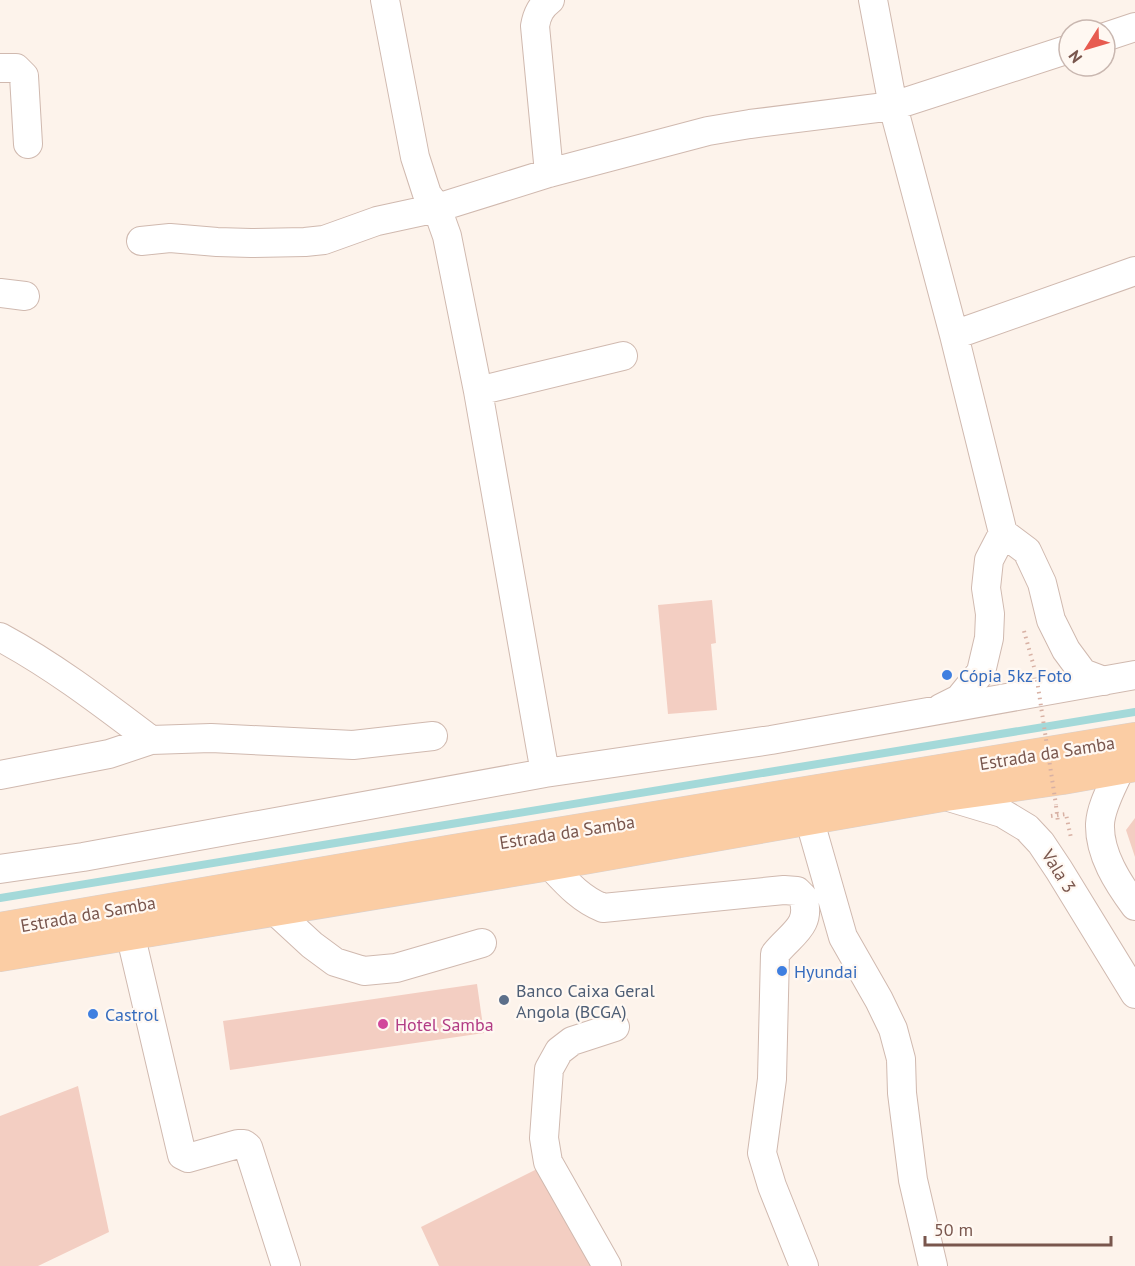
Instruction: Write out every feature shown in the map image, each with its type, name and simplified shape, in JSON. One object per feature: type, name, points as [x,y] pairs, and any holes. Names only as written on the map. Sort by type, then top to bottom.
[{"type":"main road","name":"Estrada da Samba","points":[[0,955],[549,864],[942,795],[1062,778],[1130,757]]},
{"type":"main road","name":"Estrada da Samba","points":[[0,929],[454,851],[1130,757]]},
{"type":"street","points":[[386,0],[415,157],[427,194],[437,208],[447,236],[478,391],[538,722],[545,773]]},
{"type":"street","points":[[549,173],[535,26],[537,16],[550,0]]},
{"type":"street","points":[[873,0],[893,106],[954,335],[1003,533],[1027,551],[1042,583],[1051,620],[1066,650],[1083,673],[1104,681]]},
{"type":"street","points":[[1117,33],[1135,27]]},
{"type":"street","points":[[141,241],[177,237],[217,242],[324,240],[377,221],[437,208],[549,173],[708,131],[893,106],[1057,53]]},
{"type":"street","points":[[0,68],[16,68],[24,76],[28,144]]},
{"type":"street","points":[[954,335],[1135,271]]},
{"type":"street","points":[[478,391],[623,356]]},
{"type":"street","points":[[935,711],[959,699],[981,672],[989,638],[990,614],[986,588],[989,560],[1003,533]]},
{"type":"street","points":[[0,637],[34,655],[86,690],[151,740]]},
{"type":"street","points":[[0,869],[106,853],[545,773],[771,740],[935,711],[1039,688],[1135,675]]},
{"type":"street","points":[[0,775],[109,754],[151,740],[211,738],[353,745],[433,736]]},
{"type":"street","points":[[1130,757],[1104,808],[1100,824],[1102,841],[1110,866],[1135,906]]},
{"type":"street","name":"Vala 3","points":[[942,795],[1002,813],[1028,828],[1059,870],[1135,994]]},
{"type":"street","points":[[810,818],[843,937],[893,1029],[901,1059],[913,1180],[933,1266]]},
{"type":"street","points":[[549,864],[590,903],[603,908],[784,890],[797,891],[803,897],[806,917],[800,929],[775,954],[772,1079],[762,1154],[772,1186],[804,1266]]},
{"type":"street","points":[[273,909],[312,945],[335,962],[364,971],[396,968],[482,943]]},
{"type":"street","points":[[130,933],[182,1155],[188,1158],[238,1144],[248,1147],[286,1266]]},
{"type":"street","points":[[607,1266],[548,1162],[544,1138],[549,1068],[559,1050],[572,1041],[615,1027]]},
{"type":"path","points":[[1039,688],[1056,805]]},
{"type":"building","points":[[712,600],[716,643],[711,644],[717,710],[668,714],[658,605]]},
{"type":"building","points":[[1135,818],[1135,857],[1126,830]]},
{"type":"building","points":[[477,984],[484,1033],[230,1070],[223,1021]]},
{"type":"building","points":[[78,1086],[109,1232],[38,1266],[0,1266],[0,1116]]},
{"type":"building","points":[[541,1167],[592,1266],[439,1266],[421,1227]]},
{"type":"waterway","points":[[0,898],[1135,712]]},
{"type":"place","name":"Cópia 5kz Foto","points":[[947,675]]},
{"type":"place","name":"Hyundai","points":[[782,971]]},
{"type":"place","name":"Banco Caixa Geral Angola (BCGA)","points":[[504,1000]]},
{"type":"place","name":"Castrol","points":[[93,1014]]},
{"type":"place","name":"Hotel Samba","points":[[383,1024]]}]
